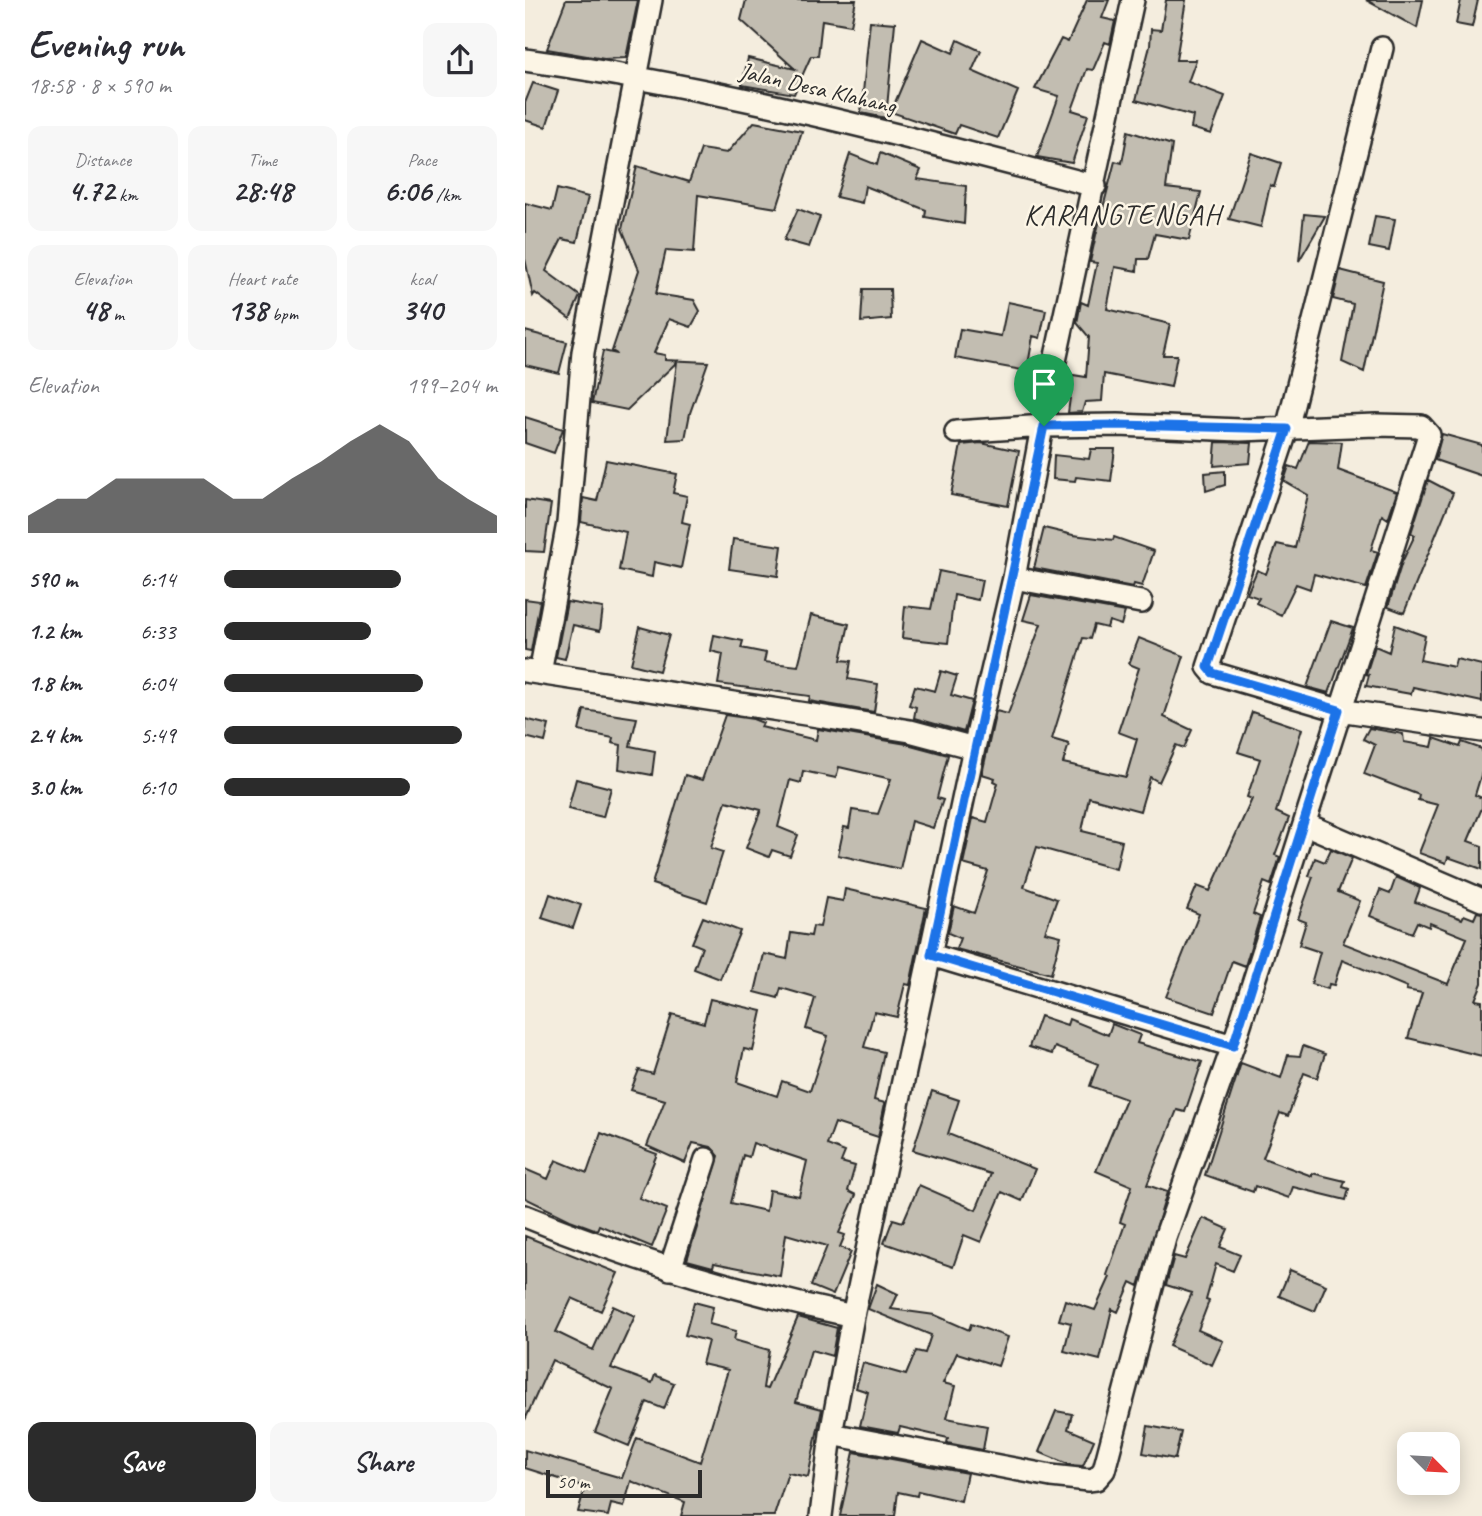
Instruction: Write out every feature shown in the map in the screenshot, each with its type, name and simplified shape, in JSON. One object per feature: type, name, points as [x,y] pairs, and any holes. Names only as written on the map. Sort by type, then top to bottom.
[{"type":"street","points":[[651,0],[583,352],[568,523],[533,672],[898,729],[974,748]]},
{"type":"street","points":[[821,1516],[831,1434],[853,1316],[974,748],[1014,578],[1133,0]]},
{"type":"street","points":[[1382,48],[1287,429],[1208,667],[1213,673],[1339,710],[1482,731]]},
{"type":"street","name":"Jalan Desa Klahang","points":[[525,60],[705,89],[801,110],[1095,186]]},
{"type":"street","points":[[831,1434],[1051,1476],[1088,1480],[1100,1476],[1110,1457],[1134,1350],[1165,1238],[1233,1046],[1428,431],[1421,426],[1376,425],[1287,429],[1044,426],[956,432]]},
{"type":"street","points":[[1014,578],[1141,602]]},
{"type":"street","points":[[1305,824],[1482,900]]},
{"type":"street","points":[[931,955],[1233,1046]]},
{"type":"street","points":[[670,1269],[706,1158]]},
{"type":"street","points":[[525,1216],[670,1269],[771,1298],[853,1316]]},
{"type":"building","points":[[566,0],[638,0],[626,58],[604,59],[547,49]]},
{"type":"building","points":[[746,0],[856,0],[851,25],[822,20],[818,56],[811,56],[794,94],[742,85],[748,58],[795,69],[741,20]]},
{"type":"building","points":[[1087,0],[1109,0],[1102,18],[1115,21],[1110,44],[1105,42],[1093,70],[1087,69],[1072,110],[1088,115],[1072,163],[1037,157],[1059,96],[1035,89],[1061,39],[1068,42]]},
{"type":"building","points":[[1166,0],[1186,0],[1176,60],[1196,60],[1188,82],[1225,96],[1211,134],[1191,128],[1193,116],[1136,100],[1150,46],[1151,29],[1161,30]]},
{"type":"building","points":[[1366,0],[1423,0],[1417,28]]},
{"type":"building","points":[[1461,0],[1478,0],[1472,27],[1456,24]]},
{"type":"building","points":[[870,21],[895,23],[886,118],[861,113]]},
{"type":"building","points":[[922,39],[953,53],[958,40],[981,51],[972,71],[1018,91],[998,138],[959,125],[955,134],[891,112]]},
{"type":"building","points":[[533,83],[558,91],[546,127],[525,120],[525,103]]},
{"type":"building","points":[[754,122],[802,131],[777,208],[698,195],[694,252],[666,250],[656,294],[694,300],[700,311],[691,327],[669,319],[654,353],[665,355],[665,360],[708,362],[690,413],[685,439],[667,440],[677,362],[627,410],[592,403],[603,351],[617,354],[612,351],[639,270],[622,229],[637,166],[689,182],[701,149],[727,153]]},
{"type":"building","points":[[1128,131],[1172,145],[1166,188],[1201,192],[1189,240],[1155,234],[1148,259],[1138,259],[1137,271],[1115,267],[1107,309],[1170,324],[1163,355],[1177,355],[1171,387],[1104,374],[1102,401],[1085,402],[1082,412],[1068,413],[1073,375],[1086,377],[1089,337],[1077,323],[1081,302],[1088,305],[1097,263],[1090,262],[1096,235],[1115,161],[1122,163]]},
{"type":"building","points":[[880,153],[921,170],[917,179],[966,186],[964,224],[925,217],[926,210],[865,186],[862,203],[836,197],[850,154],[877,165]]},
{"type":"building","points":[[1251,153],[1281,163],[1274,187],[1270,185],[1261,227],[1229,219]]},
{"type":"building","points":[[557,189],[588,197],[577,242],[562,239],[546,271],[580,296],[570,319],[535,293],[533,296],[525,259],[525,203],[552,210]]},
{"type":"building","points":[[798,209],[820,217],[809,247],[784,240]]},
{"type":"building","points":[[1304,214],[1325,216],[1299,261]]},
{"type":"building","points":[[1375,216],[1395,219],[1389,251],[1369,247]]},
{"type":"building","points":[[1340,270],[1383,281],[1364,372],[1342,362],[1353,304],[1333,299]]},
{"type":"building","points":[[863,289],[890,289],[891,319],[861,322]]},
{"type":"building","points":[[1008,302],[1046,310],[1040,338],[1033,336],[1027,371],[955,358],[960,329],[1001,336]]},
{"type":"building","points":[[525,331],[567,342],[559,373],[525,365]]},
{"type":"building","points":[[525,417],[563,429],[554,453],[525,443]]},
{"type":"building","points":[[1442,434],[1482,445],[1482,476],[1435,460]]},
{"type":"building","points":[[1309,441],[1342,442],[1338,470],[1397,492],[1388,519],[1382,515],[1371,550],[1378,552],[1366,588],[1314,574],[1310,589],[1296,584],[1281,615],[1256,603],[1259,598],[1247,594],[1257,570],[1266,574],[1277,544],[1295,548],[1308,495],[1284,481],[1289,466],[1298,469]]},
{"type":"building","points":[[1216,442],[1252,443],[1250,463],[1214,466]]},
{"type":"building","points":[[981,443],[1019,451],[1008,506],[951,495],[961,445]]},
{"type":"building","points":[[1091,449],[1115,449],[1111,481],[1076,477],[1075,481],[1053,479],[1054,455],[1089,459]]},
{"type":"building","points":[[606,460],[677,474],[673,493],[687,496],[682,522],[690,524],[681,568],[654,562],[652,577],[619,570],[626,532],[581,522],[583,498],[597,501]]},
{"type":"building","points":[[1225,471],[1225,485],[1206,491],[1205,473]]},
{"type":"building","points":[[1428,480],[1453,493],[1404,613],[1388,607],[1402,562],[1415,535],[1411,533]]},
{"type":"building","points":[[525,500],[551,504],[544,552],[525,551]]},
{"type":"building","points":[[1044,528],[1073,535],[1113,540],[1114,537],[1154,551],[1142,586],[1134,584],[1133,587],[1034,568]]},
{"type":"building","points":[[733,539],[782,546],[778,576],[729,569]]},
{"type":"building","points":[[939,571],[982,580],[978,600],[954,595],[948,643],[902,638],[905,606],[931,609]]},
{"type":"building","points":[[1031,595],[1125,612],[1121,625],[1109,621],[1107,628],[1094,625],[1090,639],[1083,638],[1052,739],[1069,744],[1063,763],[1126,777],[1137,739],[1118,732],[1139,668],[1129,664],[1139,638],[1184,656],[1164,717],[1192,730],[1184,748],[1176,745],[1159,782],[1150,777],[1140,811],[1089,797],[1082,831],[1122,841],[1116,869],[1037,847],[1024,887],[1057,899],[1045,932],[1061,936],[1051,974],[956,949],[960,938],[948,933],[954,906],[974,913],[988,871],[963,864],[973,818],[987,822],[998,783],[994,781],[995,778],[982,774],[996,711],[1008,714],[1041,624],[1023,620]]},
{"type":"building","points":[[525,599],[540,601],[531,651],[525,650]]},
{"type":"building","points":[[567,602],[603,608],[600,631],[573,625],[565,659],[556,657]]},
{"type":"building","points":[[811,615],[849,624],[841,660],[851,661],[848,679],[878,684],[874,712],[809,701],[810,696],[718,684],[723,654],[711,651],[714,635],[743,641],[741,648],[766,653],[764,662],[798,666]]},
{"type":"building","points":[[1331,621],[1353,628],[1329,693],[1307,687]]},
{"type":"building","points":[[1395,625],[1425,636],[1420,660],[1454,667],[1456,659],[1482,665],[1482,702],[1413,687],[1411,694],[1366,686],[1369,675],[1366,674],[1375,646],[1389,652]]},
{"type":"building","points":[[640,627],[669,635],[659,671],[631,664]]},
{"type":"building","points":[[941,671],[957,676],[951,695],[972,701],[964,732],[914,718],[916,707],[909,705],[915,686],[935,691]]},
{"type":"building","points":[[584,710],[637,718],[630,746],[655,751],[652,775],[619,769],[621,745],[612,743],[613,738],[579,731]]},
{"type":"building","points":[[1252,712],[1302,729],[1276,812],[1289,818],[1275,855],[1280,857],[1271,885],[1264,882],[1253,914],[1260,917],[1245,966],[1232,961],[1214,1013],[1166,997],[1199,914],[1187,909],[1197,886],[1210,891],[1252,799],[1247,797],[1260,759],[1238,752]]},
{"type":"building","points":[[725,715],[753,719],[763,723],[761,727],[816,740],[818,729],[907,744],[948,755],[937,798],[943,800],[933,828],[911,821],[900,869],[838,855],[844,827],[849,828],[852,810],[878,814],[891,779],[839,767],[836,778],[803,771],[801,783],[790,780],[778,827],[798,835],[790,856],[772,850],[769,857],[746,848],[761,810],[726,801],[711,848],[723,852],[707,902],[652,884],[685,775],[702,780]]},
{"type":"building","points":[[525,719],[549,725],[545,742],[525,737]]},
{"type":"building","points":[[1369,728],[1403,734],[1404,742],[1432,747],[1434,738],[1460,747],[1462,742],[1482,749],[1482,772],[1475,795],[1482,798],[1482,808],[1468,841],[1482,846],[1482,869],[1448,857],[1446,863],[1419,853],[1438,805],[1418,800],[1419,795],[1364,774],[1375,745],[1363,739]]},
{"type":"building","points":[[576,779],[611,788],[603,817],[568,809]]},
{"type":"building","points":[[1331,849],[1352,858],[1338,892],[1360,901],[1343,943],[1448,984],[1467,938],[1430,923],[1429,927],[1417,922],[1412,933],[1370,916],[1380,890],[1390,894],[1396,877],[1420,888],[1415,902],[1462,919],[1464,915],[1474,919],[1477,912],[1482,913],[1482,983],[1475,1000],[1482,1001],[1482,1056],[1408,1038],[1422,993],[1406,990],[1407,987],[1342,960],[1334,985],[1329,984],[1328,989],[1311,984],[1320,952],[1299,945],[1306,922],[1298,919],[1313,877],[1309,876],[1315,858],[1325,862]]},
{"type":"building","points":[[845,889],[926,908],[910,985],[905,984],[897,1017],[874,1012],[864,1047],[884,1052],[874,1100],[885,1103],[878,1137],[835,1123],[827,1145],[845,1152],[841,1162],[855,1166],[848,1191],[856,1195],[839,1233],[845,1235],[840,1247],[851,1252],[833,1295],[811,1286],[827,1246],[786,1234],[780,1276],[714,1263],[713,1267],[687,1260],[719,1156],[711,1147],[693,1143],[685,1163],[647,1146],[665,1100],[631,1090],[639,1070],[653,1074],[672,1014],[704,1023],[710,999],[762,1011],[753,1051],[744,1049],[737,1082],[777,1096],[782,1081],[810,1091],[828,1036],[806,1029],[815,998],[781,988],[778,998],[755,992],[764,954],[787,959],[791,933],[811,936],[813,926],[820,927],[826,898],[843,901]],"holes":[[[753,1143],[807,1161],[799,1196],[769,1190],[766,1211],[731,1203],[743,1155],[749,1157]]]},
{"type":"building","points":[[550,894],[581,905],[573,928],[542,918]]},
{"type":"building","points":[[703,917],[740,931],[720,979],[694,969],[702,947],[692,943]]},
{"type":"building","points":[[1040,1016],[1067,1025],[1069,1019],[1108,1035],[1112,1024],[1140,1035],[1137,1043],[1202,1062],[1185,1112],[1177,1110],[1147,1185],[1167,1192],[1139,1286],[1131,1282],[1118,1312],[1112,1309],[1100,1360],[1064,1351],[1071,1323],[1059,1320],[1065,1300],[1095,1310],[1110,1277],[1107,1275],[1125,1224],[1120,1222],[1132,1186],[1096,1171],[1126,1099],[1090,1086],[1098,1064],[1055,1047],[1052,1054],[1029,1047]]},
{"type":"building","points":[[1303,1046],[1325,1054],[1317,1078],[1304,1073],[1288,1116],[1280,1113],[1263,1158],[1312,1176],[1312,1173],[1345,1181],[1343,1187],[1349,1189],[1346,1200],[1293,1187],[1289,1198],[1255,1186],[1253,1192],[1205,1175],[1241,1063],[1281,1078],[1288,1055],[1300,1056]]},
{"type":"building","points":[[932,1091],[959,1100],[948,1134],[1035,1169],[1022,1201],[1002,1192],[981,1242],[964,1235],[953,1267],[884,1243],[893,1219],[903,1222],[919,1185],[976,1210],[991,1174],[913,1150]]},
{"type":"building","points":[[601,1133],[657,1154],[639,1198],[667,1209],[652,1247],[599,1225],[597,1230],[570,1220],[525,1198],[525,1169],[548,1179],[556,1160],[587,1173]]},
{"type":"building","points":[[1203,1218],[1228,1229],[1220,1247],[1240,1255],[1233,1271],[1216,1264],[1206,1300],[1209,1301],[1198,1330],[1223,1341],[1212,1365],[1169,1346],[1192,1293],[1166,1285],[1174,1256],[1185,1259]]},
{"type":"building","points":[[525,1236],[618,1273],[601,1311],[572,1298],[556,1332],[593,1350],[613,1306],[635,1316],[611,1368],[652,1383],[655,1375],[674,1383],[664,1409],[647,1402],[629,1446],[595,1432],[613,1389],[552,1360],[525,1420]]},
{"type":"building","points":[[1290,1270],[1326,1285],[1315,1311],[1279,1296]]},
{"type":"building","points":[[877,1284],[898,1294],[891,1309],[935,1315],[969,1330],[971,1324],[1008,1337],[998,1366],[957,1353],[943,1383],[955,1386],[947,1418],[987,1426],[983,1450],[947,1443],[948,1438],[900,1427],[898,1433],[860,1426],[868,1392],[856,1388],[863,1363],[906,1375],[916,1351],[925,1353],[931,1335],[868,1309]]},
{"type":"building","points":[[694,1302],[713,1307],[709,1324],[736,1331],[734,1340],[769,1350],[763,1388],[767,1389],[798,1317],[837,1328],[832,1356],[811,1350],[796,1402],[822,1409],[808,1477],[788,1473],[774,1516],[681,1516],[685,1502],[631,1481],[624,1507],[611,1504],[608,1516],[578,1512],[585,1487],[525,1468],[525,1450],[622,1478],[637,1438],[700,1462],[728,1370],[702,1364],[708,1341],[685,1335]]},
{"type":"building","points":[[1056,1411],[1072,1414],[1068,1429],[1094,1440],[1083,1466],[1070,1465],[1039,1452]]},
{"type":"building","points":[[1148,1426],[1181,1432],[1175,1459],[1143,1453]]},
{"type":"building","points":[[854,1452],[967,1473],[961,1501],[918,1491],[917,1496],[898,1492],[895,1516],[840,1516]]},
{"type":"district","name":"KARANGTENGAH","points":[[1123,214]]},
{"type":"route","points":[[1044,426],[1287,429],[1208,667],[1213,673],[1339,710],[1233,1046],[931,955],[974,748],[1014,578],[1044,426]]}]
